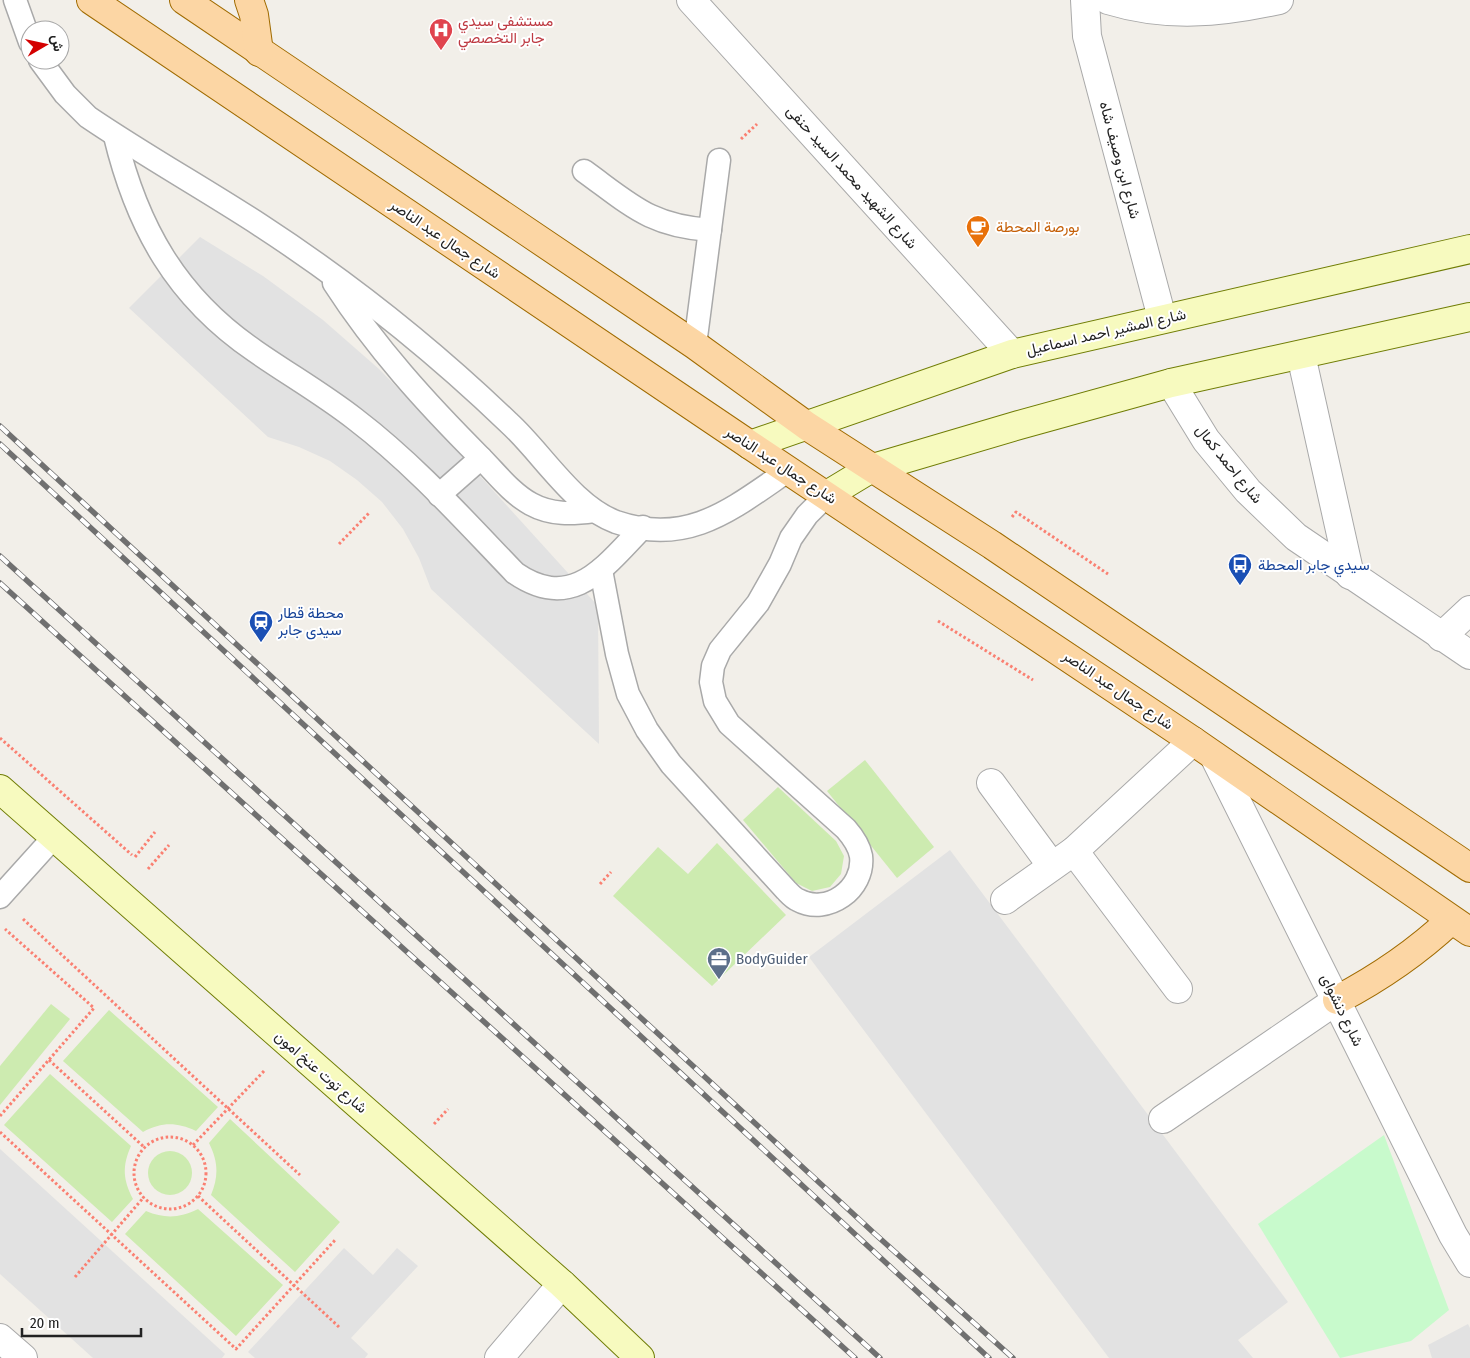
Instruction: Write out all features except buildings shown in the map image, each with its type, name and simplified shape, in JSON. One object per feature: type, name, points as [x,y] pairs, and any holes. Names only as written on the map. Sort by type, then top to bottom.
[{"type":"main road","name":"شارع جمال عبد الناصر","points":[[91,0],[750,445],[1193,740],[1461,926]]},
{"type":"main road","points":[[184,0],[695,345],[870,469],[992,544],[1470,868]]},
{"type":"main road","points":[[249,0],[254,15],[260,52]]},
{"type":"main road","name":"شارع المشير احمد اسماعيل","points":[[750,445],[1012,354],[1162,318],[1470,249]]},
{"type":"main road","points":[[827,495],[870,469],[1019,425],[1172,383],[1470,317]]},
{"type":"main road","name":"شارع توت عنخ امون","points":[[0,789],[562,1284],[640,1358]]},
{"type":"main road","points":[[1338,1000],[1461,926]]},
{"type":"street","name":"شارع الشهيد محمد السيد حنفى","points":[[691,0],[1012,354]]},
{"type":"street","name":"شارع ابن وصيف شاه","points":[[1085,0],[1087,36],[1162,318]]},
{"type":"street","points":[[1108,0],[1137,9],[1206,13],[1279,0]]},
{"type":"street","points":[[1301,355],[1350,575]]},
{"type":"street","name":"شارع احمد كمال","points":[[1172,383],[1206,440],[1248,491],[1296,537],[1470,656]]},
{"type":"street","points":[[1441,637],[1470,610]]},
{"type":"street","points":[[1005,900],[1063,859],[1193,740]]},
{"type":"street","name":"شارع دنشواى","points":[[1214,756],[1338,1000],[1453,1235],[1470,1263]]},
{"type":"street","points":[[991,783],[1063,859],[1178,989]]},
{"type":"street","points":[[1163,1119],[1338,1000]]},
{"type":"street","points":[[498,1358],[562,1284]]},
{"type":"street","points":[[0,1338],[23,1358]]},
{"type":"lane","points":[[15,0],[22,20]]},
{"type":"lane","points":[[47,70],[65,94],[88,117],[115,136],[258,224],[390,318],[452,370],[511,424],[594,511],[616,522],[643,527],[665,530],[687,528],[708,522],[728,512],[789,470]]},
{"type":"lane","points":[[115,136],[126,178],[141,220],[163,258],[189,293],[220,324],[255,351],[306,383],[356,419],[402,458],[515,573],[529,583],[544,588],[560,589],[575,586],[589,580],[601,570],[643,527]]},
{"type":"lane","points":[[695,345],[719,160]]},
{"type":"lane","points":[[584,171],[644,215],[665,224],[687,229],[710,230]]},
{"type":"lane","points":[[325,270],[388,359],[437,414],[518,495],[531,504],[546,510],[562,513],[594,511]]},
{"type":"lane","points":[[439,495],[481,458]]},
{"type":"lane","points":[[601,570],[616,654],[628,694],[647,730],[671,764],[786,890],[797,900],[813,904],[828,904],[842,897],[853,886],[860,872],[861,856],[856,841],[846,829],[729,724],[715,701],[711,682],[720,650],[758,603],[780,564],[791,538],[807,515],[827,495]]},
{"type":"lane","points":[[0,897],[54,837]]},
{"type":"path","points":[[719,160],[783,101]]},
{"type":"path","points":[[339,544],[370,512]]},
{"type":"path","points":[[1016,512],[1108,574]]},
{"type":"path","points":[[938,621],[1033,680]]},
{"type":"path","points":[[135,858],[155,832]]},
{"type":"path","points":[[148,869],[169,844]]},
{"type":"path","points":[[600,884],[611,872]]},
{"type":"path","points":[[22,919],[300,1175]]},
{"type":"path","points":[[0,1116],[94,1008],[2,926]]},
{"type":"path","points":[[193,1145],[290,1045]]},
{"type":"path","points":[[49,1060],[144,1147]]},
{"type":"path","points":[[434,1124],[448,1109]]},
{"type":"path","points":[[0,1132],[236,1350],[336,1239]]},
{"type":"path","points":[[169,1137],[178,1137],[193,1145],[204,1160],[206,1170],[203,1188],[198,1196],[181,1207],[171,1209],[152,1204],[138,1188],[134,1177],[135,1166],[144,1147],[160,1138],[169,1137]]},
{"type":"path","points":[[198,1196],[340,1327]]},
{"type":"path","points":[[74,1277],[144,1197]]},
{"type":"green space","points":[[865,760],[934,847],[897,878],[827,791]]},
{"type":"green space","points":[[778,787],[836,841],[844,856],[841,874],[830,887],[812,891],[796,883],[743,820]]},
{"type":"green space","points":[[717,843],[786,915],[712,986],[613,896],[658,847],[688,874]]},
{"type":"green space","points":[[51,1004],[70,1019],[0,1105],[0,1066]]},
{"type":"green space","points":[[109,1010],[218,1107],[196,1131],[169,1124],[156,1126],[143,1132],[63,1061]]},
{"type":"green space","points":[[50,1074],[131,1146],[126,1160],[125,1173],[127,1186],[133,1199],[112,1222],[4,1125]]},
{"type":"green space","points":[[230,1119],[340,1222],[295,1272],[211,1195],[216,1175],[216,1162],[209,1143]]},
{"type":"green space","points":[[1384,1135],[1449,1310],[1411,1341],[1340,1358],[1258,1224]]},
{"type":"green space","points":[[174,1151],[186,1157],[191,1164],[191,1182],[186,1189],[179,1194],[166,1195],[158,1192],[151,1185],[148,1169],[151,1161],[158,1154]]},
{"type":"green space","points":[[198,1209],[283,1285],[236,1336],[125,1234],[146,1211],[166,1216],[179,1216]]},
{"type":"shaded area","points":[[200,237],[263,276],[323,320],[379,369],[431,422],[598,606],[599,744],[431,589],[419,558],[403,529],[382,502],[357,480],[330,461],[299,447],[268,437],[129,308]]},
{"type":"shaded area","points":[[950,850],[1288,1302],[1238,1340],[1253,1358],[1109,1358],[809,957]]},
{"type":"shaded area","points":[[0,1149],[225,1354],[222,1358],[93,1358],[0,1274]]},
{"type":"shaded area","points":[[344,1248],[373,1275],[397,1248],[418,1266],[351,1338],[368,1354],[365,1358],[255,1358],[248,1352]]},
{"type":"shaded area","points":[[1468,1324],[1470,1328],[1470,1358],[1432,1358],[1428,1345]]},
{"type":"railway","points":[[0,426],[875,1234],[1013,1358]]},
{"type":"railway","points":[[0,444],[989,1358]]},
{"type":"railway","points":[[0,556],[880,1358]]},
{"type":"railway","points":[[0,583],[855,1358]]},
{"type":"place","name":"مستشفى سيدي جابر التخصصي","points":[[441,51]]},
{"type":"place","name":"بورصة المحطة","points":[[978,248]]},
{"type":"place","name":"سيدي جابر المحطة","points":[[1240,586]]},
{"type":"place","name":"محطة قطار سيدى جابر","points":[[261,643]]},
{"type":"place","name":"BodyGuider","points":[[719,980]]}]
